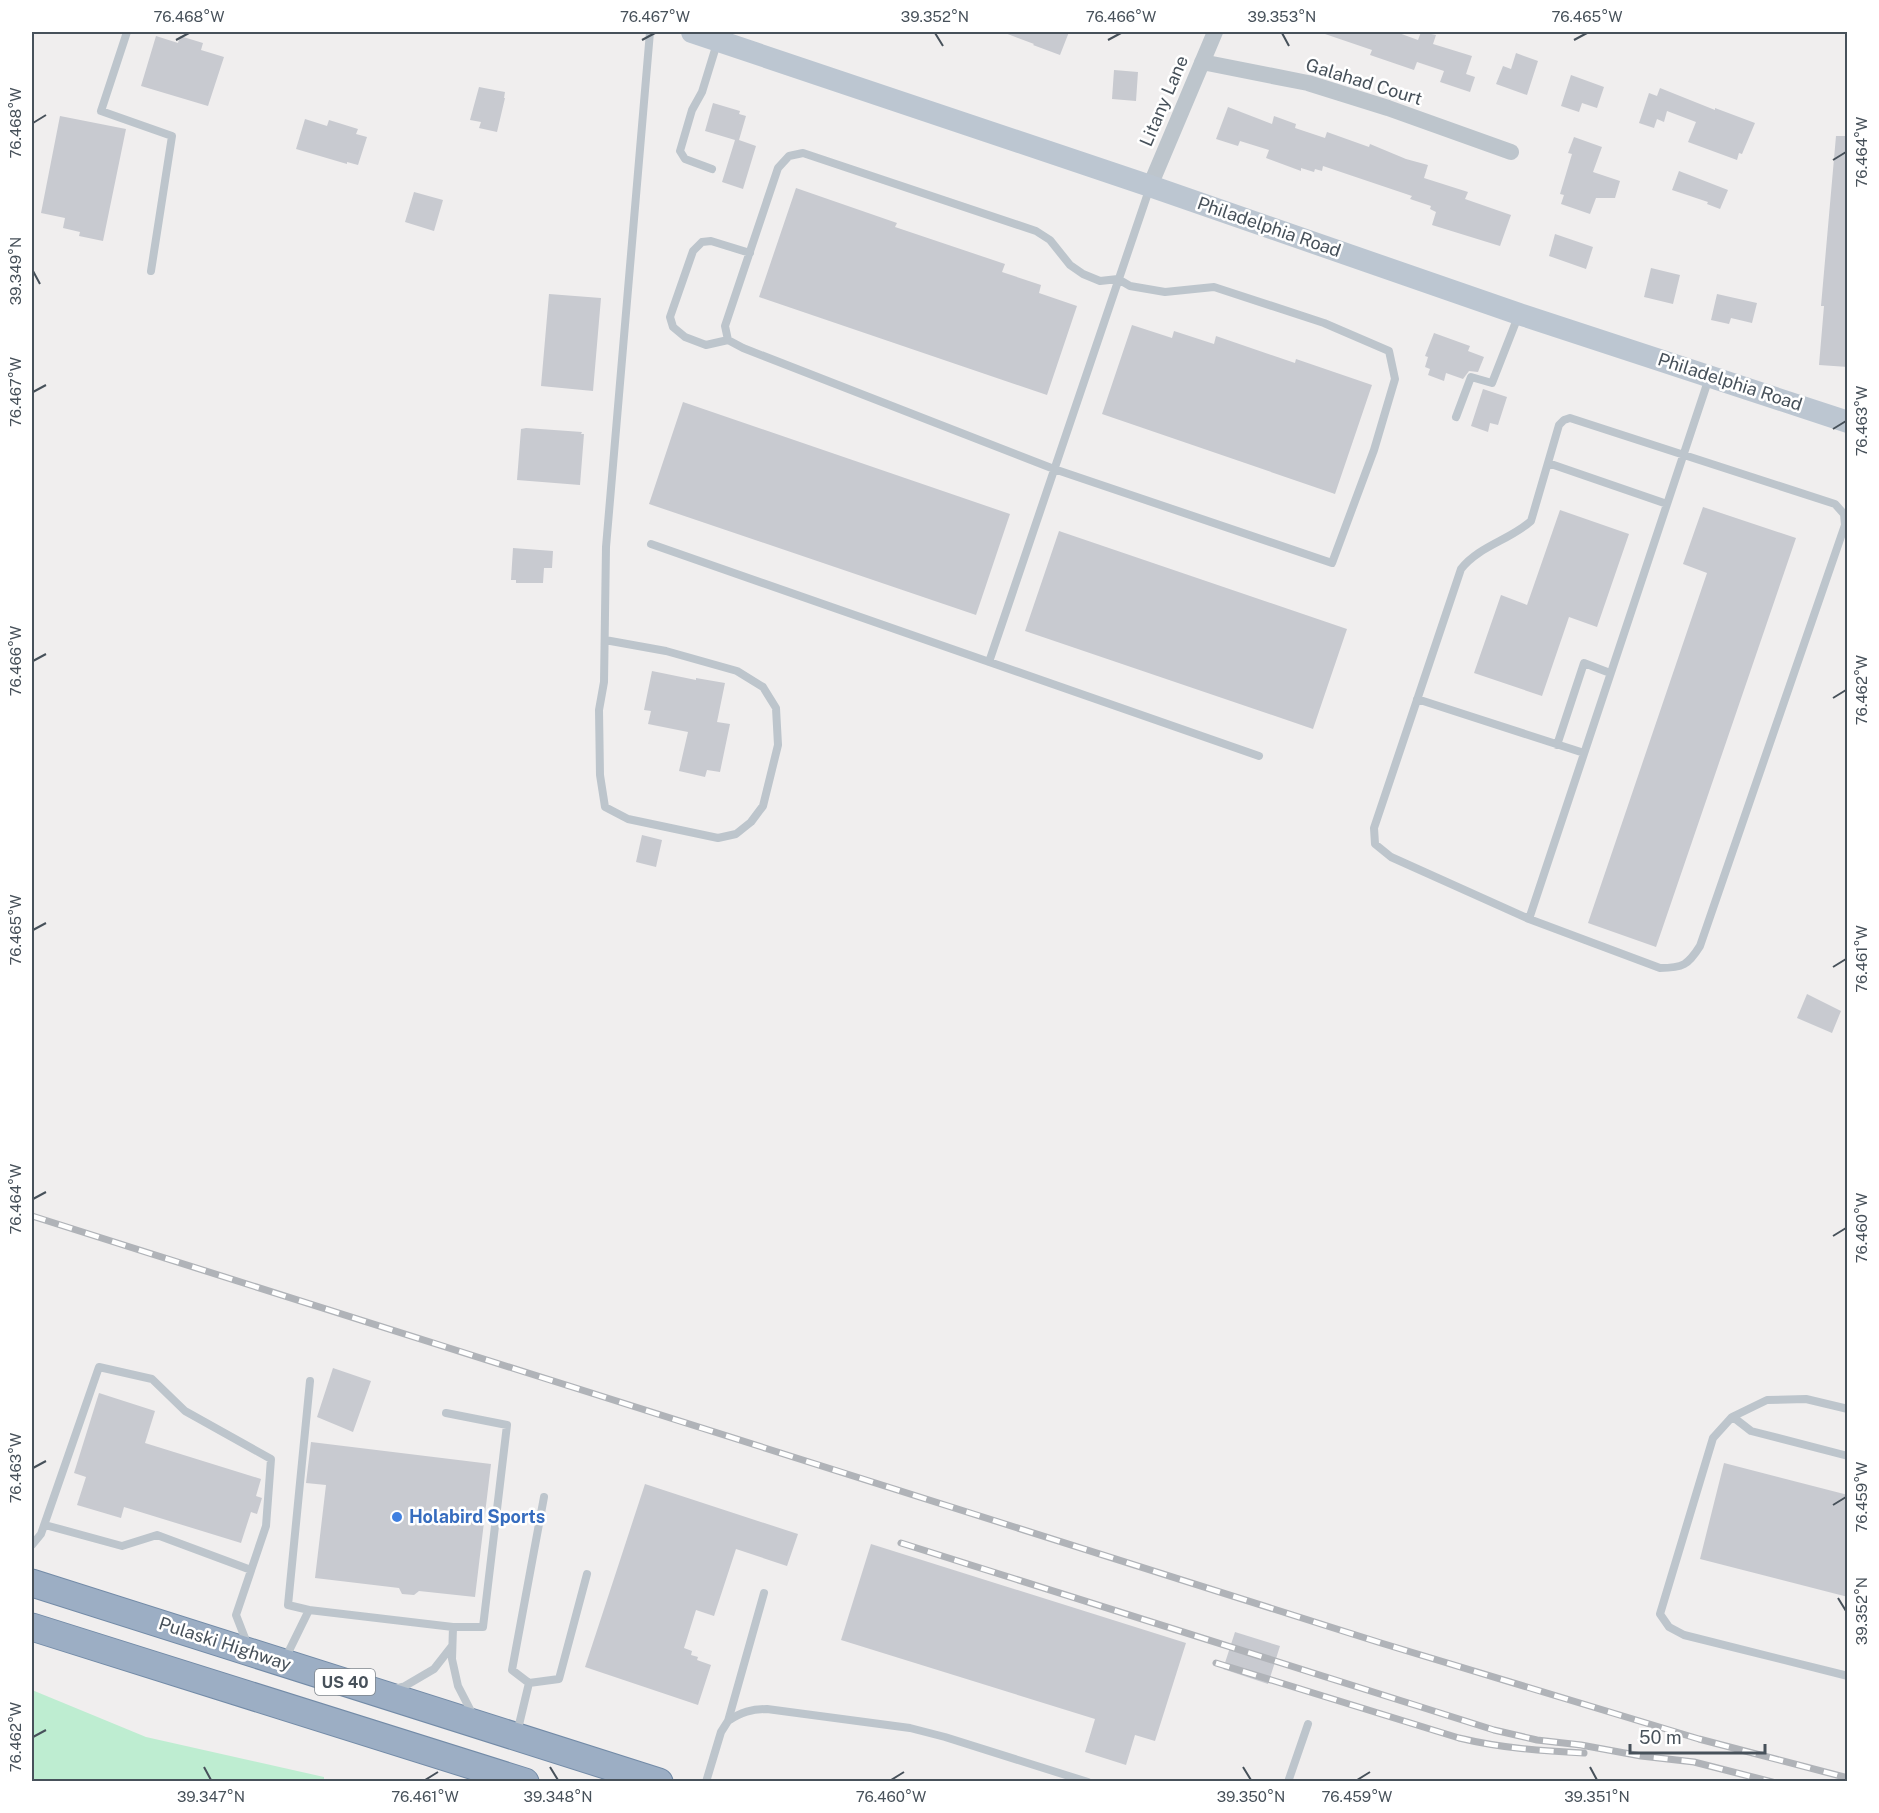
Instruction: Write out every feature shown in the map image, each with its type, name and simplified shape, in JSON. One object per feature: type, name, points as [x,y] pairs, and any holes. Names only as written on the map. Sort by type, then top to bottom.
[{"type":"highway","name":"Pulaski Highway","points":[[32,1583],[659,1782]]},
{"type":"highway","name":"US 40","points":[[32,1627],[512,1780]]},
{"type":"main road","name":"Philadelphia Road","points":[[702,34],[1519,314],[1848,422]]},
{"type":"street","name":"Litany Lane","points":[[1150,186],[1215,32]]},
{"type":"street","name":"Galahad Court","points":[[1202,62],[1308,83],[1389,108],[1511,152]]},
{"type":"lane","points":[[127,32],[101,111],[172,136],[151,271]]},
{"type":"lane","points":[[605,640],[666,651],[737,671],[763,687],[776,708],[778,745],[763,806],[751,822],[736,834],[718,838],[628,819],[605,807],[600,775],[599,710],[604,682],[606,547],[650,32]]},
{"type":"lane","points":[[702,34],[702,92],[692,110],[680,151],[685,159],[712,169]]},
{"type":"lane","points":[[728,340],[725,326],[750,253],[778,168],[789,156],[802,153],[1036,231],[1050,240],[1070,265],[1083,274],[1100,280],[1118,279],[1130,286],[1165,292],[1214,287],[1324,323],[1389,351],[1395,379],[1374,450],[1332,563],[1054,469],[743,348],[728,340],[706,345],[685,337],[673,327],[670,317],[693,251],[702,242],[711,241],[750,253]]},
{"type":"lane","points":[[990,662],[1150,186]]},
{"type":"lane","points":[[1456,417],[1471,377],[1492,382],[1519,314]]},
{"type":"lane","points":[[1528,919],[1710,375]]},
{"type":"lane","points":[[1570,418],[1683,456],[1835,504],[1844,514],[1845,525],[1701,946],[1691,961],[1678,968],[1660,968],[1528,919],[1390,856],[1375,844],[1374,828],[1461,569],[1469,558],[1532,521],[1559,425],[1570,418]]},
{"type":"lane","points":[[1548,463],[1667,504]]},
{"type":"lane","points":[[651,544],[1259,756]]},
{"type":"lane","points":[[1557,745],[1584,663],[1610,673]]},
{"type":"lane","points":[[1417,699],[1584,753]]},
{"type":"lane","points":[[32,1545],[45,1525],[99,1367],[152,1379],[186,1411],[271,1459],[266,1526],[236,1615],[251,1652]]},
{"type":"lane","points":[[310,1381],[288,1605],[309,1610],[453,1627],[483,1627],[507,1425],[446,1413]]},
{"type":"lane","points":[[1848,1409],[1806,1399],[1767,1400],[1733,1417],[1713,1438],[1660,1614],[1669,1627],[1684,1635],[1848,1676]]},
{"type":"lane","points":[[1733,1417],[1751,1431],[1848,1456]]},
{"type":"lane","points":[[544,1497],[512,1670],[529,1683],[559,1679],[587,1574]]},
{"type":"lane","points":[[45,1525],[122,1546],[157,1535],[251,1570]]},
{"type":"lane","points":[[706,1782],[721,1732],[728,1721],[764,1593]]},
{"type":"lane","points":[[284,1662],[309,1610]]},
{"type":"lane","points":[[453,1627],[452,1659],[458,1686],[478,1725]]},
{"type":"lane","points":[[379,1693],[405,1686],[434,1669],[452,1646]]},
{"type":"lane","points":[[516,1737],[529,1683]]},
{"type":"lane","points":[[728,1721],[738,1714],[753,1709],[767,1709],[910,1728],[1088,1782]]},
{"type":"lane","points":[[1288,1782],[1308,1724]]},
{"type":"green space","points":[[32,1690],[146,1737],[324,1777],[324,1781],[32,1781]]},
{"type":"building","points":[[1006,32],[1069,32],[1060,55]]},
{"type":"building","points":[[1325,32],[1396,32],[1418,40],[1421,32],[1436,35],[1433,44],[1472,56],[1466,74],[1475,77],[1470,92],[1440,82],[1444,71],[1417,62],[1414,70],[1370,55],[1372,50],[1325,34]]},
{"type":"building","points":[[156,36],[178,43],[180,36],[203,43],[201,50],[224,57],[208,106],[141,86]]},
{"type":"building","points":[[1516,53],[1538,61],[1527,95],[1496,84],[1503,66],[1511,69]]},
{"type":"building","points":[[1114,70],[1138,72],[1136,101],[1112,99]]},
{"type":"building","points":[[1571,75],[1604,87],[1597,108],[1582,103],[1579,112],[1561,106]]},
{"type":"building","points":[[479,87],[505,92],[497,132],[479,128],[481,122],[470,120]]},
{"type":"building","points":[[1660,88],[1755,123],[1742,154],[1739,153],[1737,160],[1688,142],[1696,122],[1667,111],[1664,122],[1657,119],[1654,128],[1639,123],[1649,93],[1657,96]]},
{"type":"building","points":[[713,103],[740,111],[739,114],[746,116],[739,140],[756,146],[743,189],[722,182],[735,140],[705,131]]},
{"type":"building","points":[[1228,107],[1272,124],[1274,116],[1296,124],[1295,128],[1325,138],[1327,132],[1369,147],[1370,144],[1406,159],[1428,165],[1424,178],[1468,192],[1465,199],[1511,215],[1500,246],[1432,225],[1436,212],[1430,209],[1431,206],[1410,199],[1412,196],[1323,166],[1322,171],[1315,169],[1314,172],[1301,168],[1301,171],[1266,158],[1269,150],[1240,141],[1238,146],[1216,139]]},
{"type":"building","points":[[60,116],[126,129],[103,241],[79,236],[80,232],[63,228],[65,218],[41,213]]},
{"type":"building","points":[[305,119],[327,126],[329,120],[358,129],[356,134],[367,137],[358,165],[296,149]]},
{"type":"building","points":[[1836,136],[1848,136],[1848,367],[1819,365],[1824,306],[1821,306]]},
{"type":"building","points":[[1574,137],[1602,147],[1593,172],[1620,181],[1615,198],[1596,198],[1590,214],[1561,204],[1564,195],[1560,194],[1572,154],[1568,153]]},
{"type":"building","points":[[1679,171],[1728,190],[1720,209],[1707,204],[1708,202],[1672,190]]},
{"type":"building","points":[[796,188],[897,223],[895,227],[1005,264],[1002,272],[1041,285],[1039,293],[1077,306],[1047,395],[759,297]]},
{"type":"building","points":[[414,192],[443,200],[434,231],[405,222]]},
{"type":"building","points":[[1555,234],[1593,247],[1586,269],[1549,256]]},
{"type":"building","points":[[1651,268],[1680,275],[1673,304],[1644,297]]},
{"type":"building","points":[[549,294],[601,298],[593,391],[541,386]]},
{"type":"building","points":[[1717,294],[1757,303],[1752,323],[1731,318],[1729,324],[1711,320]]},
{"type":"building","points":[[1132,325],[1172,338],[1174,331],[1214,344],[1216,336],[1295,363],[1296,359],[1372,385],[1335,494],[1102,414]]},
{"type":"building","points":[[1434,333],[1470,346],[1468,351],[1484,357],[1478,372],[1469,371],[1463,379],[1446,373],[1444,381],[1428,375],[1430,369],[1425,367],[1428,357],[1425,356]]},
{"type":"building","points":[[1483,389],[1507,397],[1498,425],[1490,423],[1488,432],[1471,426]]},
{"type":"building","points":[[683,402],[1010,514],[976,615],[649,504]]},
{"type":"building","points":[[521,429],[584,434],[580,485],[517,480]]},
{"type":"building","points":[[1703,507],[1796,538],[1656,947],[1588,923],[1707,573],[1683,564]]},
{"type":"building","points":[[1560,510],[1629,534],[1597,627],[1569,617],[1542,696],[1474,673],[1501,595],[1527,605]]},
{"type":"building","points":[[1059,531],[1347,629],[1313,729],[1025,631]]},
{"type":"building","points":[[513,548],[553,551],[552,568],[544,568],[543,583],[516,583],[516,580],[511,580]]},
{"type":"building","points":[[652,671],[725,683],[717,722],[730,724],[720,772],[707,770],[705,777],[679,771],[688,732],[648,724],[651,711],[644,710]]},
{"type":"building","points":[[642,835],[662,840],[656,867],[636,862]]},
{"type":"building","points":[[1807,994],[1841,1011],[1832,1033],[1797,1018]]},
{"type":"building","points":[[333,1368],[371,1381],[353,1432],[317,1417]]},
{"type":"building","points":[[99,1393],[155,1411],[145,1443],[261,1479],[256,1496],[262,1498],[257,1514],[251,1512],[241,1543],[124,1507],[121,1518],[77,1505],[86,1477],[74,1473]]},
{"type":"building","points":[[311,1442],[491,1464],[475,1597],[419,1591],[414,1595],[402,1594],[399,1588],[315,1578],[326,1485],[306,1483]]},
{"type":"building","points":[[1724,1463],[1848,1495],[1848,1597],[1700,1559]]},
{"type":"building","points":[[645,1484],[798,1534],[787,1566],[736,1549],[714,1616],[696,1610],[684,1648],[692,1651],[691,1655],[698,1657],[697,1660],[711,1665],[698,1705],[585,1667]]},
{"type":"building","points":[[871,1544],[1186,1643],[1155,1741],[1135,1735],[1126,1765],[1085,1752],[1095,1719],[841,1640]]},
{"type":"building","points":[[1235,1632],[1280,1646],[1268,1684],[1223,1669]]},
{"type":"railway","points":[[32,1216],[1381,1643],[1699,1739],[1848,1778]]},
{"type":"railway","points":[[901,1543],[1494,1730],[1537,1740],[1694,1762],[1772,1782]]},
{"type":"railway","points":[[1216,1663],[1459,1738],[1521,1748],[1584,1753]]},
{"type":"place","name":"Holabird Sports","points":[[397,1517]]}]
